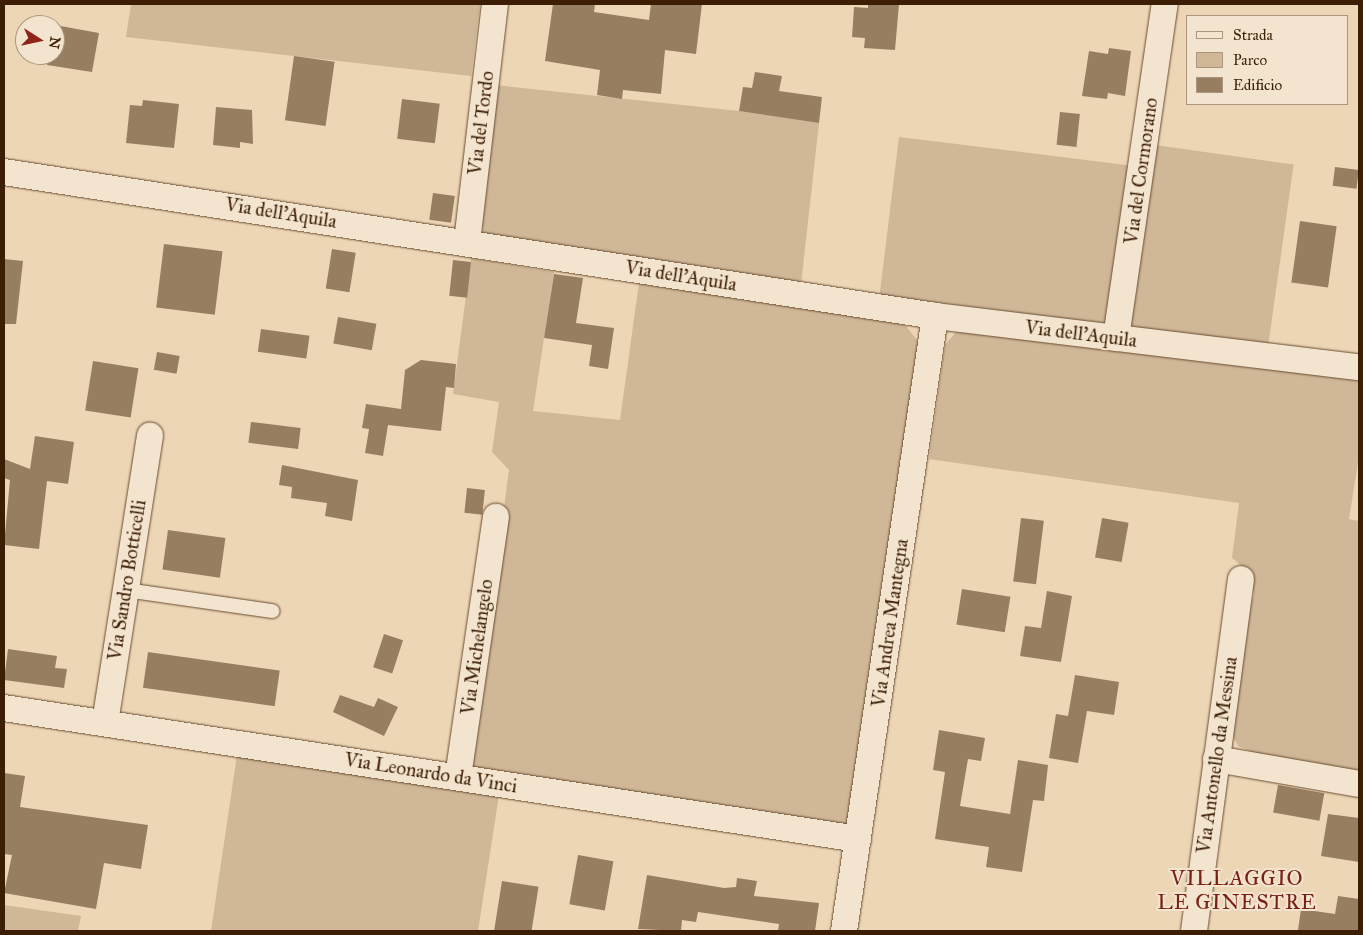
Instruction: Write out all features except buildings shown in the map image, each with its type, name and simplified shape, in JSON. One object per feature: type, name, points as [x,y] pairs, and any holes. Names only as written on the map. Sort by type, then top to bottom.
[{"type":"street","name":"Via del Tordo","points":[[467,242],[496,4]]},
{"type":"street","name":"Via del Cormorano","points":[[1116,338],[1165,4]]},
{"type":"street","name":"Via dell'Aquila","points":[[4,172],[467,242],[935,316],[1359,367]]},
{"type":"street","name":"Via Andrea Mantegna","points":[[844,931],[935,316]]},
{"type":"street","name":"Via Sandro Botticelli","points":[[105,723],[150,436]]},
{"type":"street","name":"Via Michelangelo","points":[[458,777],[496,517]]},
{"type":"street","name":"Via Antonello da Messina","points":[[1194,931],[1241,579]]},
{"type":"street","name":"Via Leonardo da Vinci","points":[[4,708],[858,839]]},
{"type":"street","points":[[1216,758],[1359,784]]},
{"type":"lane","points":[[126,590],[272,611]]},
{"type":"green space","points":[[131,4],[480,4],[471,76],[126,37]]},
{"type":"green space","points":[[495,85],[739,111],[819,123],[801,284],[484,235],[480,221]]},
{"type":"green space","points":[[899,137],[1130,165],[1111,324],[880,296]]},
{"type":"green space","points":[[1155,145],[1294,164],[1268,349],[1129,329]]},
{"type":"green space","points":[[471,258],[554,272],[533,411],[620,420],[639,283],[883,316],[906,326],[920,344],[851,826],[469,772],[509,470],[492,452],[499,402],[453,394]]},
{"type":"green space","points":[[968,331],[1359,378],[1359,456],[1349,519],[1359,521],[1359,773],[1260,755],[1238,746],[1231,732],[1243,623],[1254,595],[1250,573],[1232,558],[1239,503],[929,459],[945,345],[955,333]]},
{"type":"green space","points":[[237,755],[499,795],[478,931],[211,931]]},
{"type":"green space","points":[[4,905],[81,916],[78,931],[4,931]]},
{"type":"district","name":"VILLAGGIO LE GINESTRE","points":[[1237,890]]}]
